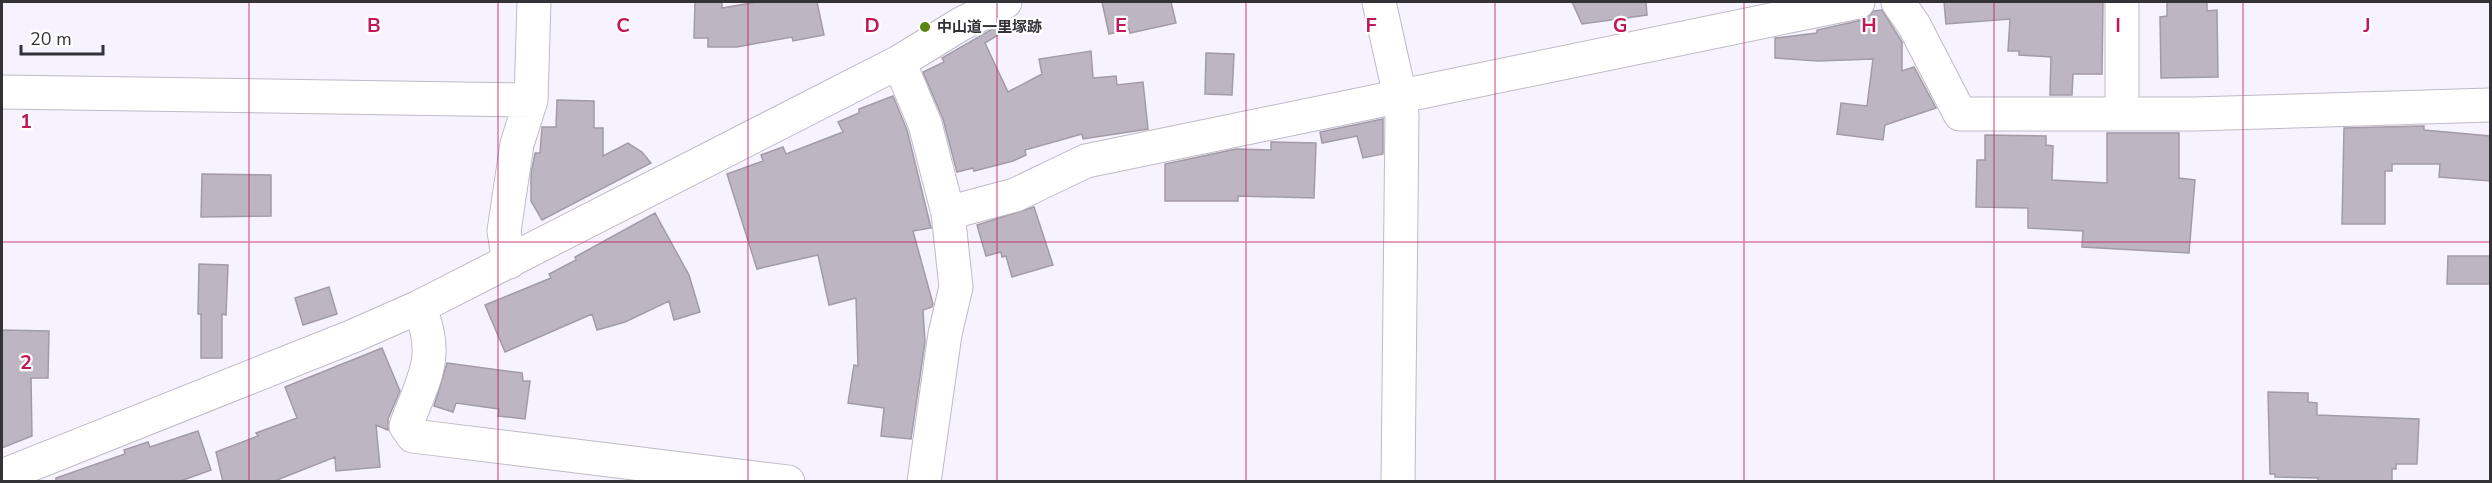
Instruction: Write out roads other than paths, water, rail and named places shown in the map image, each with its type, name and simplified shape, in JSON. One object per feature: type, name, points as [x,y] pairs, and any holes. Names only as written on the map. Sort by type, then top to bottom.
[{"type":"street","points":[[509,262],[504,231],[517,144],[531,100],[534,2]]},
{"type":"street","points":[[2,476],[351,337],[419,307],[899,62],[961,24],[1005,2]]},
{"type":"street","points":[[1379,2],[1400,96],[1398,482]]},
{"type":"street","points":[[948,213],[1015,195],[1086,161],[1858,2]]},
{"type":"street","points":[[1898,2],[1914,25],[1960,114],[2122,114],[2490,105]]},
{"type":"street","points":[[2122,2],[2122,114]]},
{"type":"street","points":[[899,62],[925,124],[948,213],[956,287],[945,334],[924,482]]},
{"type":"street","points":[[2,92],[531,100]]},
{"type":"street","points":[[419,307],[428,326],[430,356],[406,426],[413,436],[788,482]]},
{"type":"place","name":"中山道一里塚跡","points":[[925,27]]}]
